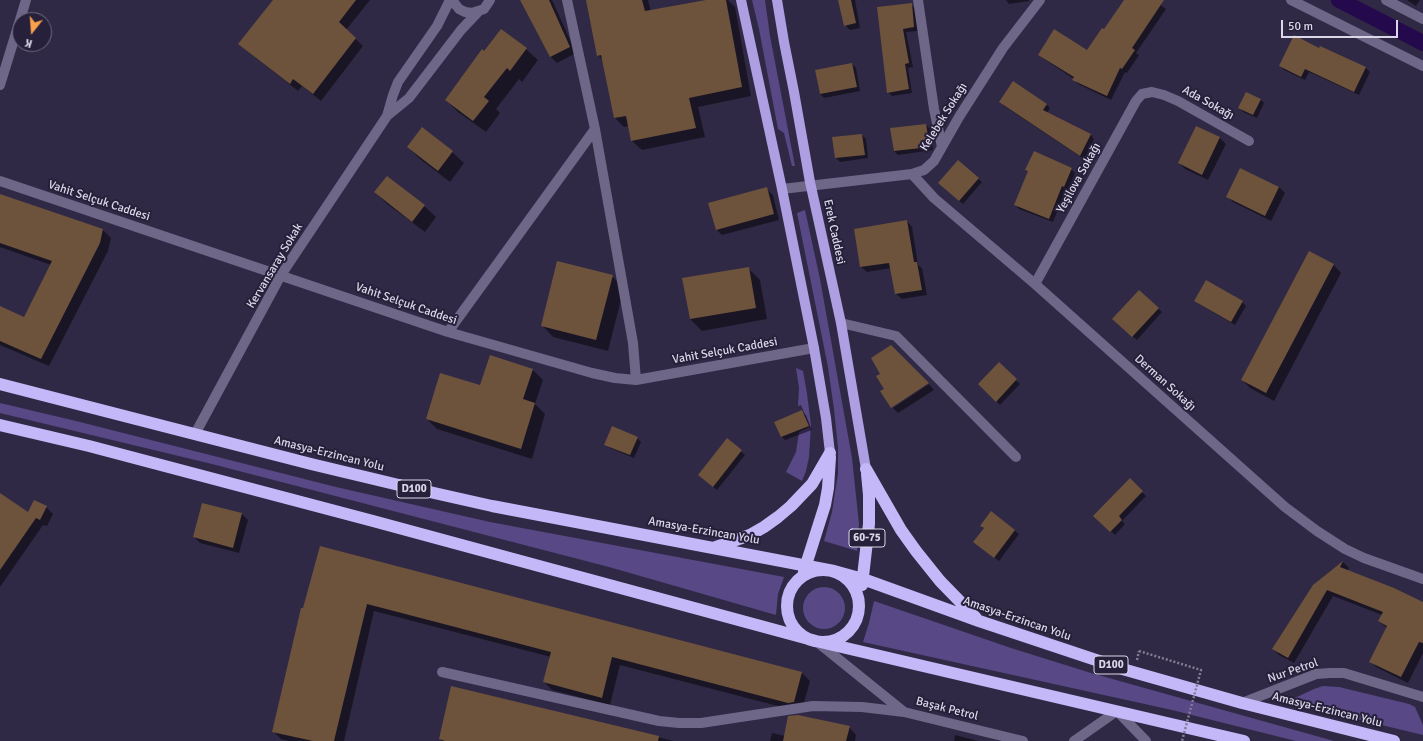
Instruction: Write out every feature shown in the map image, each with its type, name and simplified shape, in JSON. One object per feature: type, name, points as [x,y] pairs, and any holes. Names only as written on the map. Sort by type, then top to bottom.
[{"type":"highway","name":"Amasya-Erzincan Yolu","points":[[0,384],[403,486],[602,527],[716,547],[804,570]]},
{"type":"highway","points":[[0,425],[89,446],[373,521],[816,641],[1244,741]]},
{"type":"highway","points":[[716,547],[750,535],[778,517],[812,484],[830,454]]},
{"type":"highway","points":[[830,454],[828,488],[825,505],[804,570],[788,595],[786,607],[789,619],[795,629],[805,637],[816,641],[828,641],[840,638],[850,630],[856,620],[859,608],[858,596],[853,586],[845,578],[834,571]]},
{"type":"highway","name":"60-75","points":[[859,608],[870,509],[866,469]]},
{"type":"highway","points":[[866,469],[901,530],[916,551],[940,582],[979,621]]},
{"type":"highway","name":"D100","points":[[804,570],[834,571]]},
{"type":"highway","name":"Amasya-Erzincan Yolu","points":[[834,571],[863,578],[979,621],[1126,670],[1242,703],[1394,741]]},
{"type":"main road","points":[[741,0],[782,189],[814,348],[826,418],[830,454]]},
{"type":"main road","name":"Erek Caddesi","points":[[777,0],[811,186],[841,323],[866,469]]},
{"type":"street","points":[[22,12],[26,0]]},
{"type":"street","points":[[451,0],[459,10],[472,13],[481,10],[495,0]]},
{"type":"street","name":"Kervansaray Sokak","points":[[387,116],[398,82],[437,26],[451,0]]},
{"type":"street","points":[[481,10],[490,0]]},
{"type":"street","points":[[567,0],[595,129],[633,343],[636,380]]},
{"type":"street","points":[[918,0],[933,102],[942,147]]},
{"type":"street","name":"Kelebek Sokağı","points":[[782,189],[912,174],[924,170],[934,160],[959,117],[1003,48],[1040,0]]},
{"type":"street","points":[[1291,0],[1423,66]]},
{"type":"street","points":[[1386,0],[1423,19]]},
{"type":"street","name":"Kervansaray Sokak","points":[[195,434],[282,275],[387,116],[409,98],[461,30],[481,10]]},
{"type":"street","points":[[0,85],[12,46]]},
{"type":"street","name":"Ada Sokağı","points":[[1152,92],[1178,101],[1249,141]]},
{"type":"street","name":"Yeşilova Sokağı","points":[[1035,284],[1136,101],[1142,94],[1152,92]]},
{"type":"street","points":[[448,332],[595,129]]},
{"type":"street","name":"Derman Sokağı","points":[[912,174],[934,198],[1035,284],[1285,507],[1345,549],[1364,558],[1423,579]]},
{"type":"street","name":"Vahit Selçuk Caddesi","points":[[0,181],[448,332],[592,373],[615,378],[636,380],[814,348]]},
{"type":"street","points":[[841,323],[896,336],[1016,457]]},
{"type":"street","name":"Başak Petrol","points":[[816,641],[904,712],[1023,741]]},
{"type":"street","points":[[442,672],[659,721],[679,723],[701,722],[813,706],[862,707],[904,712]]},
{"type":"street","name":"Nur Petrol","points":[[1242,703],[1316,674],[1330,673],[1344,673],[1422,693]]},
{"type":"street","points":[[1074,741],[1117,711],[1146,741]]},
{"type":"path","points":[[1139,651],[1201,670],[1182,741]]},
{"type":"shaded area","points":[[752,0],[765,0],[770,36],[795,166],[792,166],[784,133],[778,129]]},
{"type":"shaded area","points":[[805,210],[820,279],[852,458],[859,524],[857,551],[824,541],[832,512],[838,474],[838,448],[828,367],[797,213]]},
{"type":"shaded area","points":[[796,368],[803,371],[811,425],[809,457],[802,481],[786,472],[796,452],[799,432],[810,427],[801,405],[798,406],[799,388]]},
{"type":"shaded area","points":[[0,403],[336,487],[490,522],[784,577],[778,594],[776,615],[609,567],[212,464],[0,413]]},
{"type":"shaded area","points":[[820,587],[828,587],[839,593],[845,604],[845,612],[839,623],[828,629],[820,629],[809,623],[803,612],[803,604],[809,593]]},
{"type":"shaded area","points":[[874,601],[1011,648],[1091,673],[1334,741],[1296,741],[1172,710],[863,642]]},
{"type":"shaded area","points":[[1323,686],[1339,687],[1409,704],[1415,707],[1423,725],[1423,735],[1286,702]]},
{"type":"building","points":[[273,0],[356,0],[339,22],[356,38],[313,94],[293,79],[290,84],[238,44]]},
{"type":"building","points":[[520,0],[549,0],[570,47],[550,57]]},
{"type":"building","points":[[586,0],[642,0],[645,11],[706,0],[726,0],[742,87],[689,98],[696,128],[631,141],[626,116],[614,118],[601,55],[597,56]]},
{"type":"building","points":[[838,0],[851,0],[856,23],[844,26]]},
{"type":"building","points":[[1124,0],[1164,0],[1132,48],[1135,50],[1122,69],[1120,68],[1107,96],[1072,80],[1074,77],[1038,55],[1054,29],[1087,50]]},
{"type":"building","points":[[912,3],[914,27],[903,29],[909,63],[905,64],[909,89],[887,93],[877,7]]},
{"type":"building","points":[[501,29],[527,48],[510,71],[507,68],[484,97],[489,101],[473,121],[445,100],[482,49],[484,51]]},
{"type":"building","points":[[1294,35],[1319,48],[1320,46],[1366,67],[1354,92],[1305,69],[1301,77],[1279,66]]},
{"type":"building","points":[[852,63],[857,87],[820,94],[815,70]]},
{"type":"building","points":[[1013,81],[1047,104],[1043,110],[1091,134],[1080,156],[999,102]]},
{"type":"building","points":[[1246,92],[1261,99],[1253,115],[1238,108]]},
{"type":"building","points":[[926,124],[930,147],[894,151],[890,128]]},
{"type":"building","points":[[1196,126],[1220,137],[1202,175],[1178,163]]},
{"type":"building","points":[[422,127],[453,151],[438,171],[407,147]]},
{"type":"building","points":[[862,134],[865,155],[835,158],[832,137]]},
{"type":"building","points":[[1034,151],[1072,168],[1064,187],[1062,186],[1049,219],[1014,205],[1028,171],[1025,170]]},
{"type":"building","points":[[958,160],[979,178],[959,201],[938,183]]},
{"type":"building","points":[[1240,168],[1279,187],[1265,216],[1226,197]]},
{"type":"building","points":[[387,176],[425,205],[412,222],[374,192]]},
{"type":"building","points":[[767,187],[774,214],[716,230],[708,203]]},
{"type":"building","points":[[0,194],[103,229],[100,243],[41,359],[0,341],[0,306],[24,317],[52,261],[0,243]]},
{"type":"building","points":[[907,220],[914,262],[917,262],[922,290],[895,294],[889,263],[860,267],[854,229]]},
{"type":"building","points":[[1309,251],[1334,264],[1266,393],[1241,380]]},
{"type":"building","points":[[557,261],[613,275],[596,340],[541,326]]},
{"type":"building","points":[[749,267],[756,308],[690,319],[682,278]]},
{"type":"building","points":[[1206,280],[1243,301],[1231,322],[1194,301]]},
{"type":"building","points":[[1139,290],[1159,308],[1132,337],[1112,319]]},
{"type":"building","points":[[891,345],[929,383],[891,408],[880,391],[884,389],[876,376],[880,374],[871,358]]},
{"type":"building","points":[[490,355],[533,369],[523,399],[535,403],[521,449],[426,419],[440,373],[480,385]]},
{"type":"building","points":[[999,362],[1017,379],[996,402],[978,384]]},
{"type":"building","points":[[802,410],[809,426],[781,437],[774,422]]},
{"type":"building","points":[[612,426],[638,437],[630,455],[604,445]]},
{"type":"building","points":[[727,438],[742,450],[713,487],[698,475]]},
{"type":"building","points":[[1130,478],[1143,491],[1119,516],[1122,520],[1110,532],[1093,516]]},
{"type":"building","points":[[0,493],[28,512],[34,500],[47,506],[40,520],[36,518],[0,570]]},
{"type":"building","points":[[202,503],[242,513],[233,548],[193,537]]},
{"type":"building","points":[[991,511],[1015,530],[994,558],[973,542],[984,528],[980,526]]},
{"type":"building","points":[[320,546],[802,672],[794,702],[788,703],[612,657],[602,698],[543,682],[551,652],[367,604],[334,741],[313,741],[272,732],[301,608],[303,608]]},
{"type":"building","points":[[1343,561],[1340,567],[1394,588],[1423,602],[1423,643],[1419,642],[1401,677],[1369,662],[1387,626],[1378,621],[1383,612],[1327,590],[1288,658],[1272,649],[1313,585]]},
{"type":"building","points":[[451,686],[659,736],[658,741],[445,741],[439,739]]},
{"type":"building","points":[[798,715],[850,726],[846,741],[783,741],[788,716]]},
{"type":"waterway","points":[[1339,0],[1423,43]]}]
